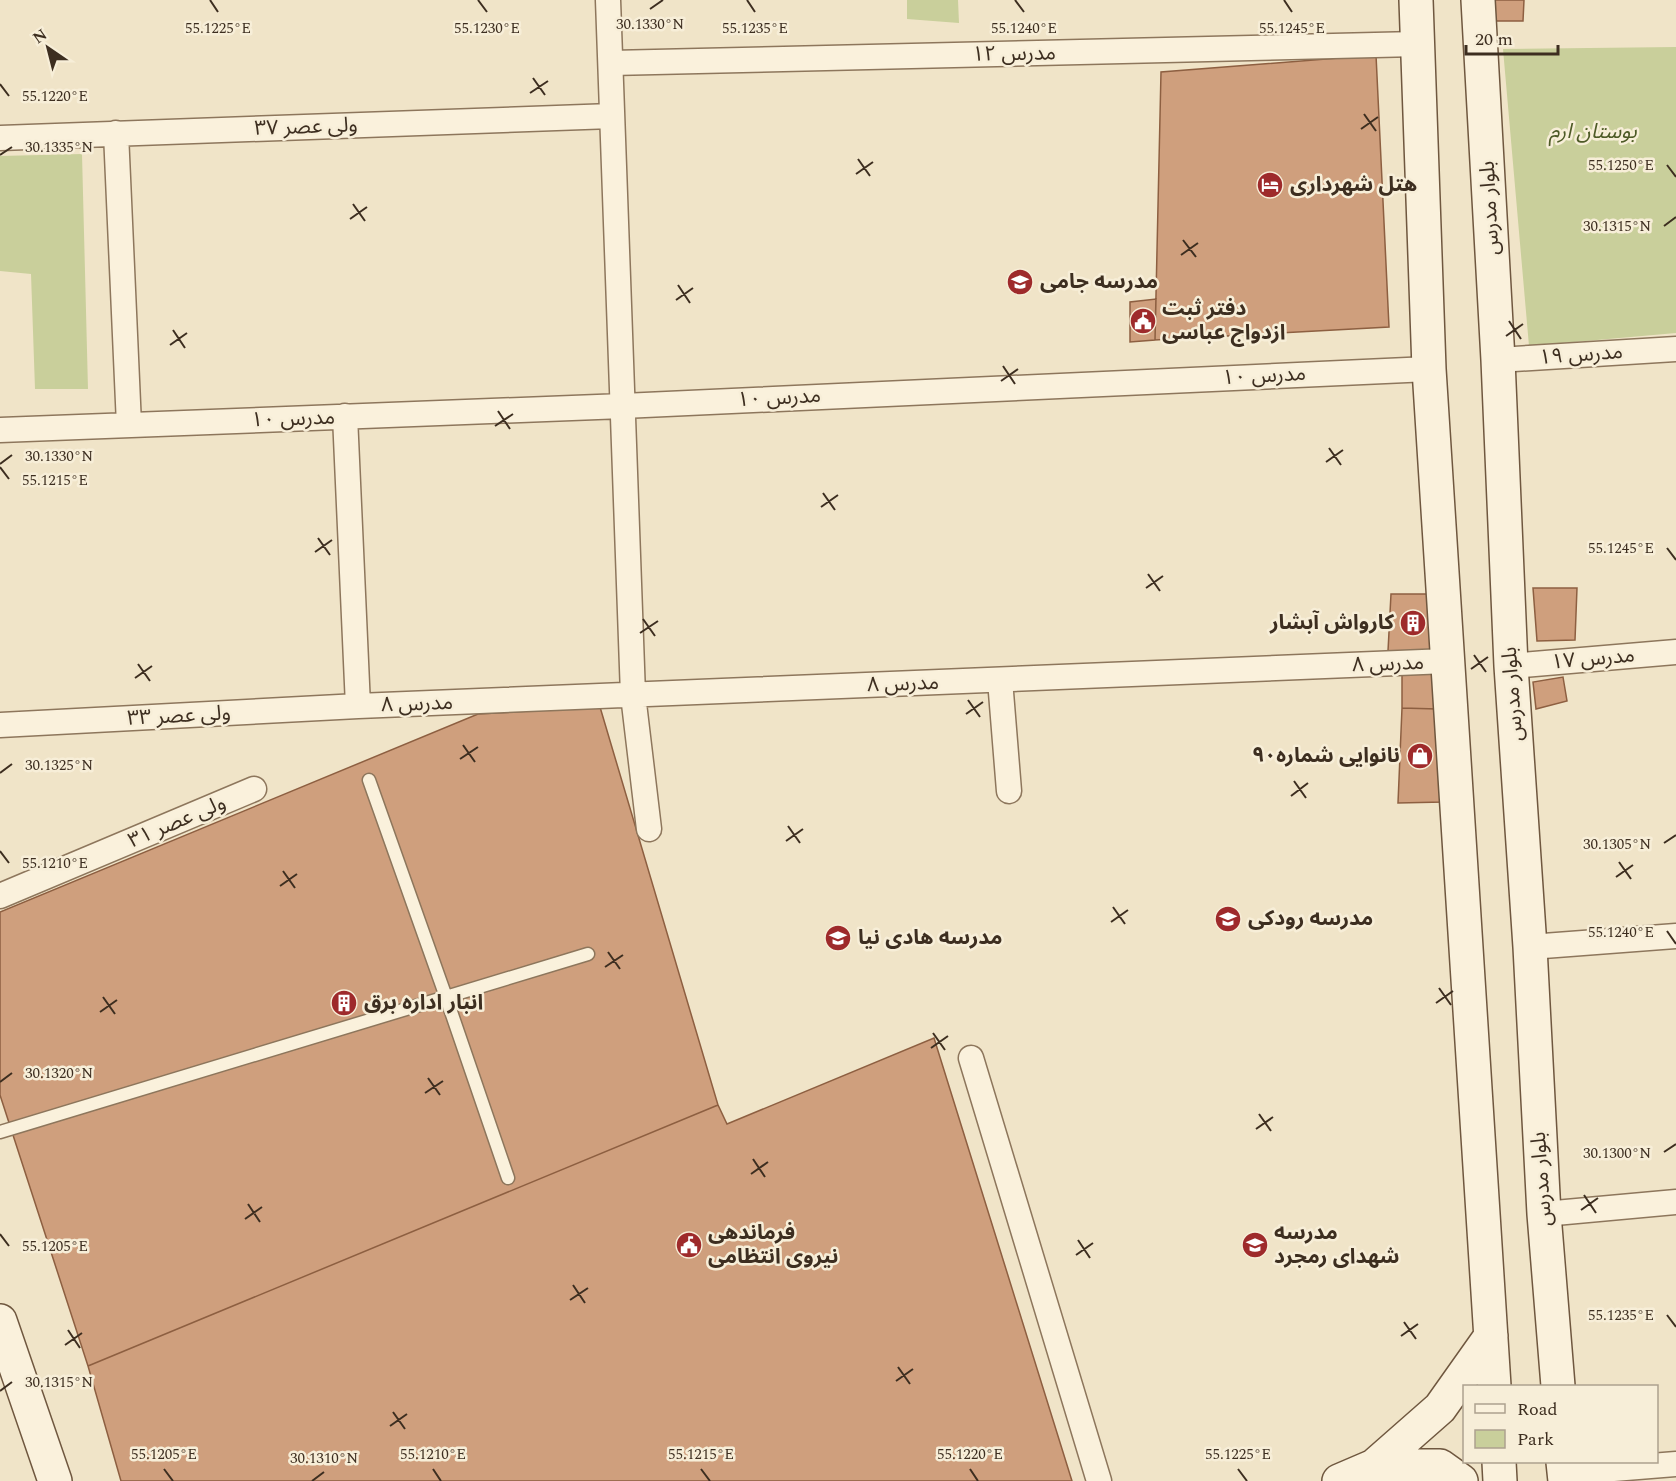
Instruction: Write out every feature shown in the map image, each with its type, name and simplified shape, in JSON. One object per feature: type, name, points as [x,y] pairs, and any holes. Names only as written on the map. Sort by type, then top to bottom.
[{"type":"street","points":[[608,0],[633,695],[649,830]]},
{"type":"street","points":[[1416,0],[1429,369],[1494,1385]]},
{"type":"street","name":"بلوار مدرس","points":[[1478,0],[1498,360],[1511,666],[1530,947],[1544,1214],[1558,1385]]},
{"type":"street","name":"مدرس ۱۲","points":[[610,63],[1417,44]]},
{"type":"street","name":"ولی عصر ۳۷","points":[[0,138],[612,116]]},
{"type":"street","points":[[116,133],[129,425]]},
{"type":"street","name":"مدرس ۱۹","points":[[1498,360],[1670,349]]},
{"type":"street","name":"مدرس ۱۰","points":[[0,430],[1429,369]]},
{"type":"street","points":[[345,416],[358,706]]},
{"type":"street","name":"مدرس ۱۷","points":[[1511,666],[1676,652]]},
{"type":"street","name":"مدرس ۸","points":[[358,706],[1447,662]]},
{"type":"street","points":[[1000,680],[1009,791]]},
{"type":"street","name":"ولی عصر ۳۳","points":[[0,725],[358,706]]},
{"type":"street","name":"ولی عصر ۳۱","points":[[0,896],[254,789]]},
{"type":"street","points":[[1530,947],[1676,936]]},
{"type":"street","points":[[971,1058],[1099,1481]]},
{"type":"street","points":[[1544,1214],[1676,1202]]},
{"type":"street","points":[[0,1321],[55,1481]]},
{"type":"street","points":[[1339,1481],[1374,1466],[1440,1408],[1491,1336]]},
{"type":"street","points":[[1499,1463],[1500,1481]]},
{"type":"street","points":[[1564,1472],[1676,1464]]},
{"type":"street","points":[[1374,1466],[1440,1466],[1461,1481]]},
{"type":"lane","points":[[369,780],[508,1178]]},
{"type":"lane","points":[[0,1132],[588,954]]},
{"type":"green space","points":[[907,0],[958,0],[959,23],[907,19]]},
{"type":"green space","name":"بوستان ارم","points":[[1676,47],[1676,333],[1529,346],[1503,49]]},
{"type":"green space","points":[[82,154],[88,389],[35,389],[31,274],[0,271],[0,156]]},
{"type":"building","points":[[1489,0],[1524,0],[1523,21],[1488,21]]},
{"type":"building","name":"هتل شهرداری","points":[[1376,55],[1389,327],[1155,340],[1161,72]]},
{"type":"building","name":"دفتر ثبت ازدواج عباسی","points":[[1156,299],[1155,340],[1130,342],[1130,302]]},
{"type":"building","points":[[1533,588],[1577,588],[1575,640],[1537,641]]},
{"type":"building","name":"کارواش آبشار","points":[[1391,594],[1435,594],[1438,651],[1388,651]]},
{"type":"building","points":[[1402,671],[1435,673],[1437,709],[1402,708]]},
{"type":"building","points":[[1563,677],[1567,701],[1536,709],[1533,682]]},
{"type":"building","name":"انبار اداره برق","points":[[600,707],[718,1105],[88,1366],[0,1095],[0,912],[478,714]]},
{"type":"building","name":"نانوایی شماره۹۰","points":[[1402,708],[1437,709],[1443,802],[1398,803]]},
{"type":"building","name":"فرماندهی نیروی انتظامی","points":[[934,1038],[1072,1481],[121,1481],[88,1366],[718,1105],[727,1124]]},
{"type":"place","name":"هتل شهرداری","points":[[1270,185]]},
{"type":"place","name":"مدرسه جامی","points":[[1020,282]]},
{"type":"place","name":"دفتر ثبت ازدواج عباسی","points":[[1143,321]]},
{"type":"place","name":"کارواش آبشار","points":[[1413,623]]},
{"type":"place","name":"نانوایی شماره۹۰","points":[[1420,756]]},
{"type":"place","name":"مدرسه رودکی","points":[[1228,919]]},
{"type":"place","name":"مدرسه هادی نیا","points":[[838,938]]},
{"type":"place","name":"انبار اداره برق","points":[[344,1003]]},
{"type":"place","name":"فرماندهی نیروی انتظامی","points":[[689,1245]]},
{"type":"place","name":"مدرسه شهدای رمجرد","points":[[1255,1245]]}]
